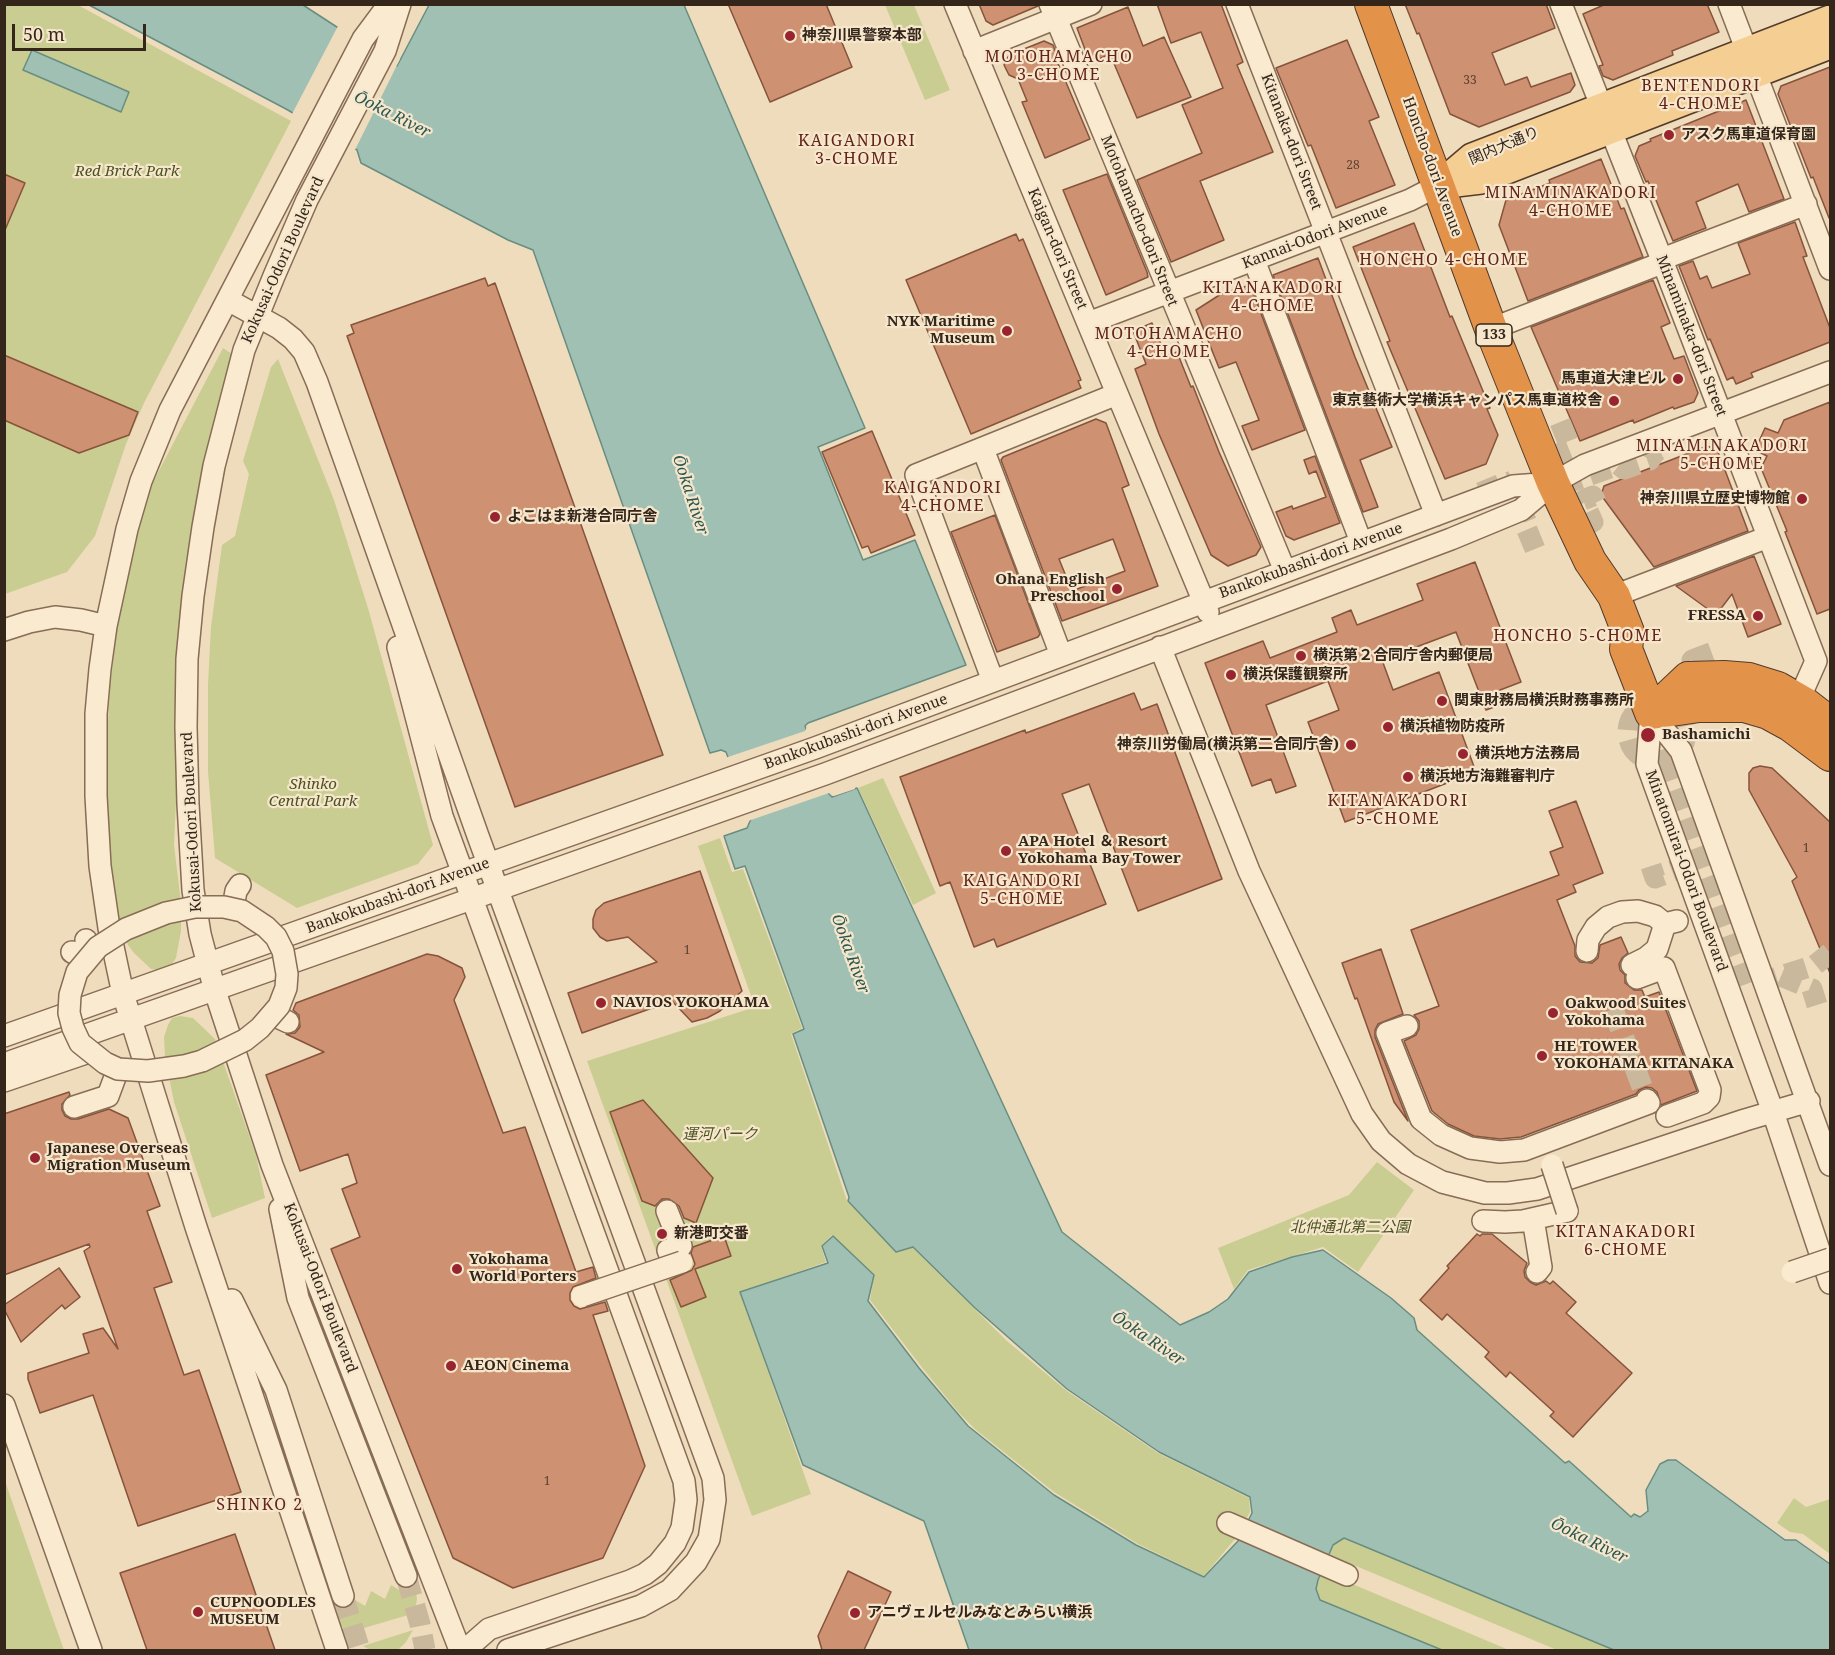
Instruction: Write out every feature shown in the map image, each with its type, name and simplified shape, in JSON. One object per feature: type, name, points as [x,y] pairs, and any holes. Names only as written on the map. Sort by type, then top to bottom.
[{"type":"highway","name":"Honcho-dori Avenue","points":[[1371,4],[1491,328],[1553,483],[1590,561],[1614,596],[1628,632],[1626,650],[1651,713]]},
{"type":"highway","name":"Honcho-dori Avenue","points":[[1590,561],[1584,580],[1610,639],[1626,650]]},
{"type":"highway","points":[[1651,713],[1688,678],[1724,677],[1749,680],[1778,688],[1830,723]]},
{"type":"highway","points":[[1651,713],[1709,706],[1744,706],[1776,717],[1830,755]]},
{"type":"main road","name":"関内大通り","points":[[1751,63],[1830,18]]},
{"type":"main road","name":"関内大通り","points":[[1439,185],[1472,157],[1606,118],[1751,63],[1830,45]]},
{"type":"street","points":[[337,1650],[196,1227],[123,994],[109,928],[100,866],[96,796],[96,714],[106,626],[127,529],[141,482],[170,410],[363,39],[389,4]]},
{"type":"street","name":"Kokusai-Odori Boulevard","points":[[400,4],[385,51],[307,200],[244,350],[214,466],[201,538],[187,659],[186,727],[193,890],[200,934],[215,991],[272,1165],[460,1650]]},
{"type":"street","name":"Kaigan-dori Street","points":[[955,4],[1214,627]]},
{"type":"street","points":[[974,51],[1053,11],[1091,4]]},
{"type":"street","name":"Kitanaka-dori Street","points":[[1237,4],[1436,515]]},
{"type":"street","name":"Minaminaka-dori Street","points":[[1561,4],[1768,537],[1823,659],[1804,688],[1803,703]]},
{"type":"street","points":[[1729,4],[1830,269]]},
{"type":"street","name":"Motohamacho-dori Street","points":[[1053,11],[1285,571]]},
{"type":"street","name":"Kannai-Odori Avenue","points":[[1088,324],[1410,200],[1439,185]]},
{"type":"street","points":[[1491,328],[1654,266],[1662,260],[1806,204]]},
{"type":"street","points":[[1254,260],[1361,542]]},
{"type":"street","points":[[228,300],[293,339],[304,352],[317,382],[498,890],[713,1478],[715,1500],[709,1539],[696,1562],[670,1590],[641,1606],[508,1650]]},
{"type":"street","points":[[1553,483],[1585,465],[1830,372]]},
{"type":"street","points":[[993,681],[916,475],[1117,394]]},
{"type":"street","points":[[983,449],[1061,655]]},
{"type":"street","name":"Bankokubashi-dori Avenue","points":[[4,1036],[815,748],[1514,486],[1553,483]]},
{"type":"street","name":"Bankokubashi-dori Avenue","points":[[4,1064],[825,774],[1451,539],[1521,510],[1553,483]]},
{"type":"street","points":[[371,535],[424,753],[442,816],[684,1481],[686,1500],[682,1528],[675,1543],[663,1559],[645,1574],[489,1629],[465,1650]]},
{"type":"street","points":[[1614,596],[1768,537]]},
{"type":"street","points":[[4,630],[55,617],[106,626]]},
{"type":"street","points":[[1160,647],[1249,871],[1362,1114],[1381,1141],[1408,1164],[1442,1182],[1485,1193],[1537,1189],[1809,1101]]},
{"type":"street","points":[[1651,713],[1682,750],[1830,1165]]},
{"type":"street","name":"Minatomirai-Odori Boulevard","points":[[1651,713],[1647,764],[1773,1112],[1830,1283]]},
{"type":"street","points":[[233,908],[236,891],[240,885]]},
{"type":"street","points":[[195,907],[233,908],[254,917],[266,927],[276,938],[283,951],[287,974],[280,1019],[245,1040],[202,1061],[148,1071],[118,1069],[105,1063],[80,1043],[69,1013],[73,982],[84,951],[99,947],[126,930],[166,913],[195,907]]},
{"type":"street","points":[[1587,951],[1588,940],[1596,927],[1608,917],[1622,912],[1638,910],[1672,922],[1661,958],[1710,1090],[1709,1097],[1703,1103],[1667,1116]]},
{"type":"street","points":[[1635,972],[1661,958]]},
{"type":"street","points":[[1407,1026],[1387,1033],[1421,1119],[1441,1135],[1470,1148],[1500,1152],[1524,1150],[1649,1103],[1647,1100]]},
{"type":"street","points":[[4,1081],[89,1052]]},
{"type":"street","points":[[74,1107],[108,1096],[118,1069]]},
{"type":"street","points":[[1483,1221],[1505,1222],[1533,1219],[1567,1211],[1545,1144]]},
{"type":"street","points":[[272,1165],[285,1245],[298,1298],[406,1576]]},
{"type":"street","points":[[582,1296],[678,1263],[668,1250],[681,1246],[667,1211]]},
{"type":"street","points":[[1533,1219],[1541,1267],[1537,1272]]},
{"type":"street","points":[[196,1227],[276,1390],[343,1596]]},
{"type":"street","points":[[1792,1272],[1830,1259]]},
{"type":"street","points":[[4,1405],[91,1650]]},
{"type":"street","points":[[1228,1523],[1347,1575]]},
{"type":"green space","name":"Red Brick Park","points":[[4,5],[78,5],[291,121],[144,403],[126,444],[95,536],[67,572],[5,594]]},
{"type":"green space","points":[[885,5],[914,5],[950,90],[925,100]]},
{"type":"green space","points":[[223,348],[235,356],[176,713],[177,780],[174,845],[181,903],[181,931],[176,958],[165,969],[158,970],[151,969],[128,945],[118,917],[112,883],[107,825],[106,756],[110,687],[119,614],[132,552],[152,484]]},
{"type":"green space","name":"Shinko Central Park","points":[[278,359],[334,500],[368,608],[433,845],[418,864],[297,908],[215,858],[208,771],[208,684],[211,627],[222,545],[235,536],[249,474],[243,461],[271,367]]},
{"type":"green space","points":[[883,778],[936,893],[913,905],[858,788]]},
{"type":"green space","name":"運河パーク","points":[[720,838],[732,872],[743,869],[802,1028],[791,1034],[847,1201],[896,1252],[912,1247],[1007,1341],[1067,1391],[1158,1453],[1249,1498],[1250,1512],[1235,1539],[1204,1576],[1138,1544],[1054,1492],[976,1430],[959,1413],[870,1300],[874,1275],[832,1235],[821,1246],[826,1262],[740,1292],[811,1494],[752,1516],[587,1061],[755,1007],[698,846]]},
{"type":"green space","points":[[180,1016],[193,1018],[215,1039],[256,1155],[265,1198],[212,1218],[174,1102],[165,1057],[164,1037],[168,1025],[172,1018]]},
{"type":"green space","name":"北仲通北第二公園","points":[[1377,1162],[1414,1190],[1358,1272],[1323,1247],[1248,1270],[1234,1289],[1218,1248],[1349,1195]]},
{"type":"green space","points":[[5,1481],[48,1605],[64,1650],[5,1650]]},
{"type":"green space","points":[[1794,1498],[1806,1507],[1830,1499],[1830,1554],[1803,1534],[1790,1532],[1777,1523]]},
{"type":"green space","points":[[1344,1538],[1614,1650],[1557,1650],[1332,1556],[1329,1553],[1333,1545]]},
{"type":"green space","points":[[1324,1572],[1509,1650],[1442,1650],[1320,1600],[1316,1589],[1321,1573]]},
{"type":"green space","points":[[409,1579],[415,1585],[417,1599],[415,1613],[347,1633],[334,1616],[332,1610],[334,1604],[346,1611],[352,1598],[365,1606],[371,1591],[385,1599],[391,1585],[404,1593]]},
{"type":"green space","points":[[413,1630],[398,1650],[370,1650],[363,1646]]},
{"type":"water","name":"Ōoka River","points":[[89,5],[303,5],[397,66],[429,5],[684,5],[865,428],[818,447],[863,560],[915,540],[966,665],[805,726],[829,794],[832,797],[857,788],[1062,1232],[1180,1325],[1209,1312],[1228,1299],[1249,1272],[1292,1257],[1323,1250],[1391,1298],[1414,1318],[1417,1330],[1565,1463],[1569,1461],[1631,1517],[1634,1514],[1640,1517],[1648,1511],[1646,1490],[1660,1464],[1668,1460],[1676,1460],[1785,1540],[1796,1540],[1830,1564],[1830,1650],[1614,1650],[1344,1538],[1333,1545],[1318,1580],[1316,1589],[1320,1600],[1442,1650],[969,1650],[924,1521],[803,1465],[740,1292],[828,1263],[822,1246],[833,1236],[874,1275],[868,1301],[919,1368],[968,1426],[1054,1495],[1136,1545],[1204,1577],[1238,1541],[1252,1513],[1250,1497],[1159,1452],[1067,1389],[975,1308],[913,1247],[896,1252],[848,1201],[849,1197],[793,1034],[804,1029],[745,866],[735,869],[724,836],[747,828],[751,819],[726,752],[721,750],[710,753],[533,250],[508,240],[361,163],[357,150],[286,109]]},
{"type":"water","points":[[32,50],[129,92],[121,112],[23,70]]},
{"type":"pier","points":[[338,26],[396,62],[398,58],[400,59],[354,152],[291,116]]},
{"type":"pier","points":[[826,718],[809,727],[831,792],[833,794],[854,786],[855,789],[834,796],[829,793],[748,821],[746,826],[738,829],[748,820],[725,758],[805,731],[808,725]]},
{"type":"building","name":"神奈川県警察本部","points":[[728,4],[826,4],[852,67],[770,102]]},
{"type":"building","points":[[979,4],[1038,4],[1038,6],[993,25],[986,21]]},
{"type":"building","points":[[1157,4],[1221,4],[1243,62],[1237,65],[1273,152],[1200,181],[1224,240],[1171,262],[1137,180],[1202,153],[1182,105],[1223,88],[1201,32],[1171,43]]},
{"type":"building","points":[[1405,4],[1546,4],[1555,28],[1492,53],[1505,85],[1527,77],[1531,87],[1571,73],[1575,85],[1570,92],[1479,127],[1450,114],[1419,33],[1417,34]]},
{"type":"building","points":[[1606,4],[1707,4],[1719,32],[1672,51],[1673,55],[1613,80],[1603,76],[1599,66],[1603,65],[1583,14]]},
{"type":"building","points":[[1128,7],[1143,46],[1164,37],[1191,97],[1137,118],[1110,54],[1090,63],[1077,28]]},
{"type":"building","points":[[1347,40],[1379,117],[1369,121],[1395,185],[1336,208],[1311,145],[1308,146],[1276,68]]},
{"type":"building","points":[[1044,41],[1053,45],[1059,60],[1057,61],[1090,139],[1045,158],[1022,102],[1027,101],[1018,79],[1009,75],[1004,65],[1009,55]]},
{"type":"building","points":[[1830,67],[1829,218],[1778,94],[1781,86]]},
{"type":"building","points":[[1746,100],[1784,199],[1749,212],[1738,184],[1696,202],[1706,228],[1673,241],[1635,156],[1639,146],[1651,141],[1650,139]]},
{"type":"building","points":[[1601,159],[1621,209],[1624,208],[1643,257],[1528,301],[1499,225],[1506,200],[1550,183],[1549,180]]},
{"type":"building","points":[[4,174],[25,183],[5,230],[4,230]]},
{"type":"building","points":[[1107,174],[1148,277],[1106,295],[1063,190]]},
{"type":"building","points":[[1795,222],[1807,256],[1803,257],[1830,328],[1830,342],[1751,373],[1753,377],[1736,384],[1733,377],[1727,380],[1710,339],[1708,340],[1679,266],[1693,261],[1700,279],[1707,276],[1712,288],[1750,274],[1738,243]]},
{"type":"building","points":[[1414,223],[1450,317],[1452,316],[1490,408],[1487,409],[1498,435],[1486,464],[1445,479],[1387,342],[1390,341],[1353,247]]},
{"type":"building","points":[[1016,234],[1019,241],[1023,239],[1081,380],[1078,381],[1081,388],[971,434],[906,280]]},
{"type":"building","points":[[1318,258],[1392,447],[1360,460],[1378,507],[1363,512],[1273,275]]},
{"type":"building","name":"よこはま新港合同庁舎","points":[[485,278],[488,286],[495,283],[663,755],[515,807],[347,336],[354,333],[351,325]]},
{"type":"building","points":[[1653,280],[1670,323],[1661,327],[1674,359],[1684,356],[1698,393],[1694,402],[1674,409],[1673,407],[1634,423],[1633,420],[1580,441],[1531,327]]},
{"type":"building","points":[[1247,286],[1251,287],[1305,430],[1252,450],[1242,426],[1259,420],[1236,362],[1219,368],[1196,310],[1221,294]]},
{"type":"building","points":[[1152,323],[1166,356],[1177,352],[1261,547],[1256,555],[1228,566],[1211,555],[1159,434],[1135,369],[1146,364],[1133,331]]},
{"type":"building","points":[[4,355],[138,412],[129,435],[79,453],[4,420]]},
{"type":"building","name":"神奈川県立歴史博物館","points":[[1830,402],[1830,609],[1817,614],[1761,468],[1767,456],[1755,450],[1765,428],[1778,433],[1784,420]]},
{"type":"building","points":[[1096,419],[1106,423],[1129,485],[1122,488],[1158,586],[1062,621],[1001,460],[1003,457]],"holes":[[[1113,539],[1125,571],[1072,591],[1059,559]]]},
{"type":"building","points":[[872,431],[915,535],[871,553],[868,546],[862,548],[822,452]]},
{"type":"building","points":[[1707,446],[1717,449],[1748,531],[1654,567],[1601,495],[1604,486]]},
{"type":"building","points":[[1315,456],[1340,523],[1294,540],[1286,536],[1276,512],[1292,506],[1293,509],[1326,497],[1316,471],[1309,474],[1304,460]]},
{"type":"building","points":[[995,515],[1040,634],[1038,637],[997,652],[951,532]]},
{"type":"building","points":[[1754,556],[1781,624],[1748,637],[1732,594],[1716,615],[1676,586]]},
{"type":"building","points":[[1475,562],[1521,682],[1500,690],[1505,703],[1486,710],[1456,632],[1382,660],[1393,690],[1439,672],[1476,772],[1345,822],[1308,722],[1339,710],[1328,681],[1266,705],[1296,786],[1276,793],[1271,779],[1252,786],[1205,663],[1263,641],[1270,658],[1337,632],[1332,618],[1351,610],[1357,625],[1423,600],[1417,584]]},
{"type":"building","points":[[1134,693],[1141,710],[1157,704],[1222,879],[1138,911],[1089,784],[1062,794],[1106,904],[997,947],[994,939],[974,947],[950,882],[940,886],[900,777],[1025,730],[1026,733]]},
{"type":"building","points":[[1760,766],[1772,768],[1830,822],[1830,973],[1792,881],[1797,877],[1749,790],[1749,773],[1753,768]]},
{"type":"building","points":[[1576,801],[1603,873],[1573,885],[1576,892],[1557,900],[1575,946],[1575,956],[1580,962],[1592,963],[1598,958],[1600,945],[1621,937],[1628,953],[1619,964],[1620,970],[1625,975],[1625,983],[1634,990],[1642,990],[1645,997],[1659,992],[1697,1091],[1661,1105],[1657,1092],[1646,1087],[1636,1094],[1521,1137],[1500,1139],[1474,1136],[1448,1124],[1432,1111],[1404,1041],[1416,1035],[1419,1029],[1419,1021],[1414,1015],[1439,1006],[1411,930],[1559,875],[1550,852],[1563,847],[1549,811]]},
{"type":"building","name":"NAVIOS YOKOHAMA","points":[[700,871],[742,991],[720,1011],[692,1022],[672,1001],[582,1033],[568,993],[657,962],[628,937],[607,941],[600,937],[593,928],[596,910],[604,903]]},
{"type":"building","points":[[1381,949],[1403,1014],[1378,1024],[1375,1037],[1408,1121],[1394,1102],[1342,963]]},
{"type":"building","name":"Yokohama World Porters","points":[[427,954],[438,956],[462,968],[465,977],[454,1000],[503,1133],[525,1127],[576,1272],[593,1267],[596,1278],[573,1287],[570,1300],[580,1309],[605,1302],[608,1311],[593,1315],[645,1466],[603,1558],[513,1588],[453,1558],[331,1249],[360,1237],[342,1189],[357,1183],[348,1154],[300,1171],[266,1075],[324,1052],[286,1034],[295,1033],[300,1027],[299,1015],[293,1010],[296,1003]]},
{"type":"building","points":[[69,1092],[70,1095],[62,1104],[62,1110],[65,1116],[71,1119],[109,1109],[128,1118],[160,1206],[147,1211],[172,1282],[154,1288],[184,1375],[199,1370],[241,1492],[138,1526],[93,1395],[40,1413],[28,1379],[28,1373],[89,1353],[83,1334],[103,1328],[118,1349],[84,1251],[90,1247],[89,1244],[4,1275],[4,1114]]},
{"type":"building","points":[[643,1100],[713,1178],[696,1223],[684,1218],[679,1206],[669,1199],[662,1199],[655,1206],[642,1201],[610,1112]]},
{"type":"building","points":[[1477,1234],[1480,1236],[1492,1234],[1527,1263],[1524,1271],[1525,1277],[1530,1282],[1536,1285],[1546,1281],[1550,1284],[1553,1281],[1576,1302],[1566,1313],[1632,1373],[1573,1437],[1550,1416],[1554,1412],[1510,1372],[1506,1377],[1485,1357],[1489,1352],[1447,1314],[1442,1320],[1420,1300]]},
{"type":"building","points":[[724,1236],[731,1256],[695,1269],[706,1297],[681,1307],[670,1280],[692,1270],[695,1264],[691,1253],[693,1247]]},
{"type":"building","points":[[59,1268],[80,1297],[65,1309],[62,1305],[21,1342],[4,1305]]},
{"type":"building","name":"CUPNOODLES MUSEUM","points":[[235,1534],[275,1650],[147,1650],[120,1573]]},
{"type":"building","name":"アニヴェルセルみなとみらい横浜","points":[[848,1571],[891,1592],[864,1650],[822,1650],[818,1636]]},
{"type":"tunnel","points":[[1560,422],[1571,449],[1556,455],[1566,479]]},
{"type":"tunnel","points":[[1570,489],[1567,483],[1619,465],[1624,469],[1650,460],[1655,452],[1660,450]]},
{"type":"tunnel","points":[[1486,479],[1490,489],[1512,481]]},
{"type":"tunnel","points":[[1584,526],[1593,522],[1583,500],[1593,496],[1597,504]]},
{"type":"tunnel","points":[[1535,549],[1520,513],[1539,505]]},
{"type":"tunnel","points":[[1703,689],[1692,660],[1716,651]]},
{"type":"tunnel","points":[[1651,703],[1663,703],[1678,711],[1686,726],[1686,732],[1686,738],[1678,753],[1663,761],[1651,761],[1636,753],[1628,738],[1628,726],[1636,711],[1651,703]]},
{"type":"tunnel","points":[[1666,760],[1750,986],[1815,965],[1830,953]]},
{"type":"tunnel","points":[[1651,866],[1655,878],[1699,861]]},
{"type":"tunnel","points":[[1781,976],[1812,989],[1817,1005]]},
{"type":"tunnel","points":[[1613,1009],[1647,1100]]},
{"type":"tunnel","points":[[406,1576],[425,1650]]},
{"type":"tunnel","points":[[343,1596],[360,1650]]},
{"type":"place","name":"神奈川県警察本部","points":[[790,36]]},
{"type":"place","name":"アスク馬車道保育園","points":[[1669,135]]},
{"type":"place","name":"NYK Maritime Museum","points":[[1007,331]]},
{"type":"place","name":"馬車道大津ビル","points":[[1678,379]]},
{"type":"place","name":"東京藝術大学横浜キャンパス馬車道校舎","points":[[1614,401]]},
{"type":"place","name":"神奈川県立歴史博物館","points":[[1802,499]]},
{"type":"place","name":"よこはま新港合同庁舎","points":[[495,517]]},
{"type":"place","name":"Ohana English Preschool","points":[[1117,589]]},
{"type":"place","name":"FRESSA","points":[[1758,616]]},
{"type":"place","name":"横浜第２合同庁舎内郵便局","points":[[1301,656]]},
{"type":"place","name":"横浜保護観察所","points":[[1231,675]]},
{"type":"place","name":"関東財務局横浜財務事務所","points":[[1442,701]]},
{"type":"place","name":"横浜植物防疫所","points":[[1388,727]]},
{"type":"place","name":"Bashamichi","points":[[1648,735]]},
{"type":"place","name":"神奈川労働局(横浜第二合同庁舎)","points":[[1351,745]]},
{"type":"place","name":"横浜地方法務局","points":[[1463,754]]},
{"type":"place","name":"横浜地方海難審判庁","points":[[1408,777]]},
{"type":"place","name":"APA Hotel ＆ Resort Yokohama Bay Tower","points":[[1006,851]]},
{"type":"place","name":"NAVIOS YOKOHAMA","points":[[601,1003]]},
{"type":"place","name":"Oakwood Suites Yokohama","points":[[1553,1013]]},
{"type":"place","name":"HE TOWER YOKOHAMA KITANAKA","points":[[1542,1056]]},
{"type":"place","name":"Japanese Overseas Migration Museum","points":[[35,1158]]},
{"type":"place","name":"新港町交番","points":[[662,1234]]},
{"type":"place","name":"Yokohama World Porters","points":[[457,1269]]},
{"type":"place","name":"AEON Cinema","points":[[451,1366]]},
{"type":"place","name":"CUPNOODLES MUSEUM","points":[[198,1612]]},
{"type":"place","name":"アニヴェルセルみなとみらい横浜","points":[[855,1613]]},
{"type":"district","name":"MOTOHAMACHO 3-CHOME","points":[[1059,66]]},
{"type":"district","name":"BENTENDORI 4-CHOME","points":[[1701,95]]},
{"type":"district","name":"KAIGANDORI 3-CHOME","points":[[857,150]]},
{"type":"district","name":"MINAMINAKADORI 4-CHOME","points":[[1571,202]]},
{"type":"district","name":"HONCHO 4-CHOME","points":[[1444,260]]},
{"type":"district","name":"KITANAKADORI 4-CHOME","points":[[1273,297]]},
{"type":"district","name":"MOTOHAMACHO 4-CHOME","points":[[1169,343]]},
{"type":"district","name":"MINAMINAKADORI 5-CHOME","points":[[1722,455]]},
{"type":"district","name":"KAIGANDORI 4-CHOME","points":[[943,497]]},
{"type":"district","name":"HONCHO 5-CHOME","points":[[1578,636]]},
{"type":"district","name":"KITANAKADORI 5-CHOME","points":[[1398,810]]},
{"type":"district","name":"KAIGANDORI 5-CHOME","points":[[1022,890]]},
{"type":"district","name":"KITANAKADORI 6-CHOME","points":[[1626,1241]]},
{"type":"district","name":"SHINKO 2","points":[[260,1505]]}]
